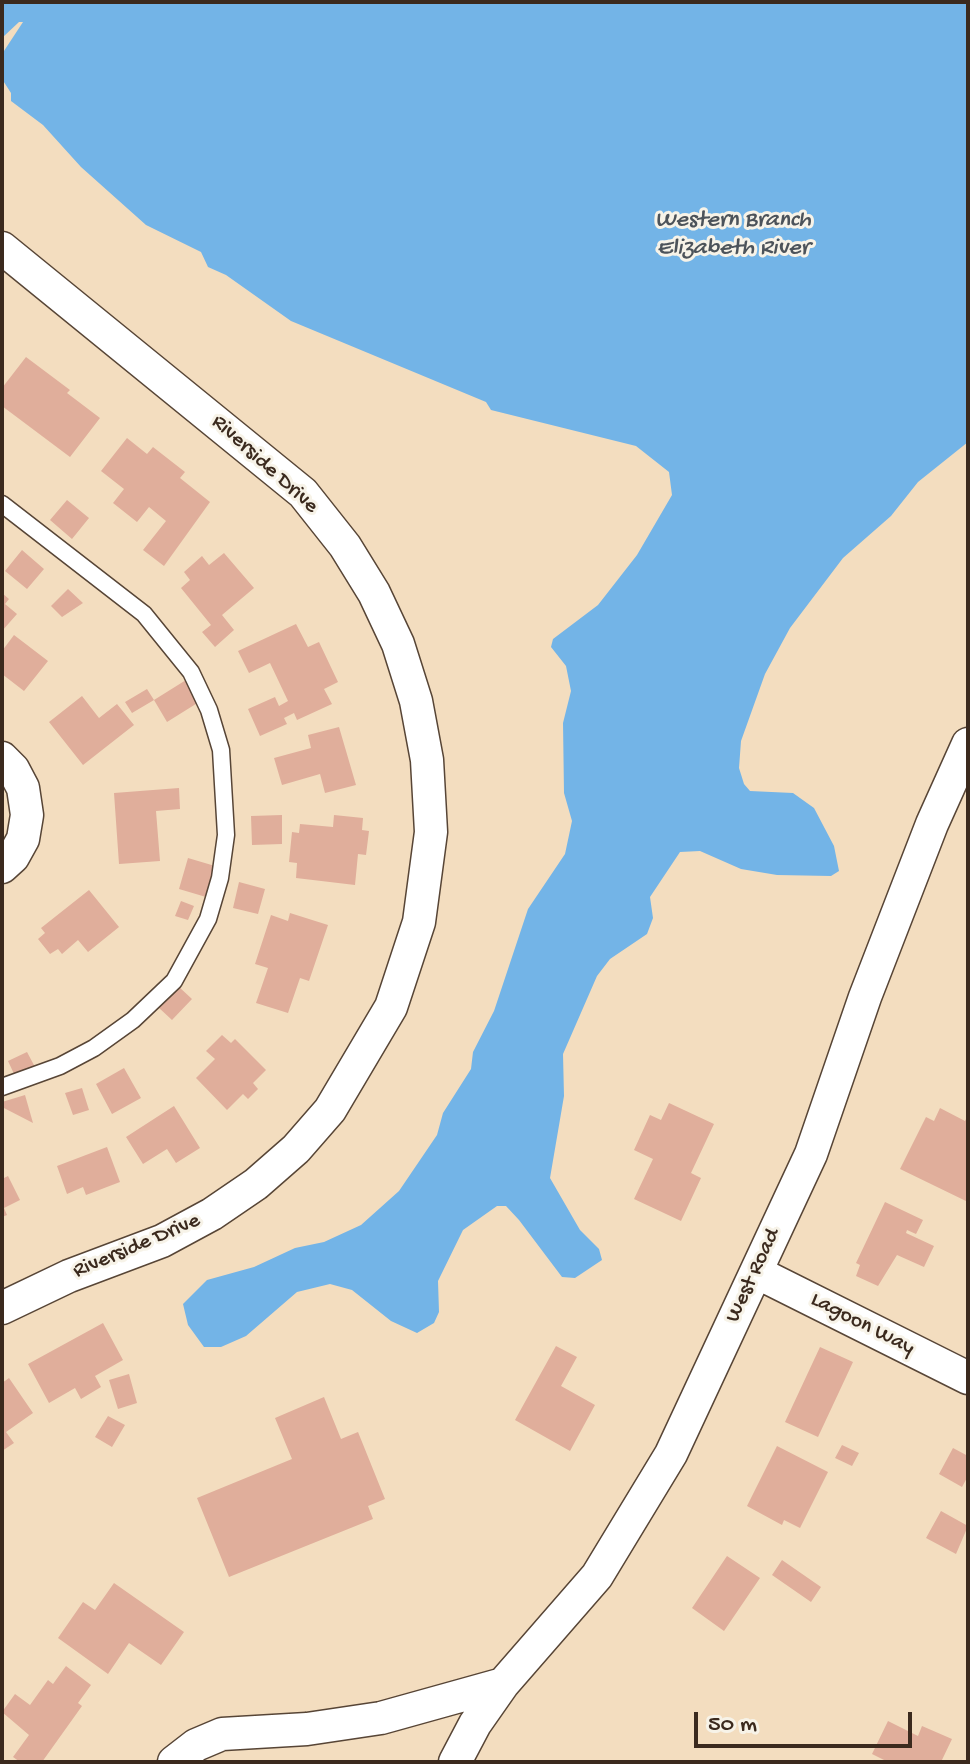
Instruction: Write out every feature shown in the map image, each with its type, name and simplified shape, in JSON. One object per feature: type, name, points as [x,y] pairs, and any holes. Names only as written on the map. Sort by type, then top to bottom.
[{"type":"street","name":"Riverside Drive","points":[[2,248],[303,493],[345,546],[374,593],[398,644],[416,701],[427,760],[431,832],[419,922],[391,1007],[330,1110],[296,1149],[256,1184],[212,1214],[162,1241],[69,1276],[2,1308]]},
{"type":"street","name":"West Road","points":[[455,1762],[475,1724],[503,1684],[597,1576],[671,1454],[811,1154],[893,925],[932,824],[968,744]]},
{"type":"street","points":[[2,758],[13,769],[23,788],[27,815],[23,839],[13,857],[2,867]]},
{"type":"street","name":"Lagoon Way","points":[[756,1272],[968,1378]]},
{"type":"street","points":[[174,1762],[196,1745],[222,1734],[307,1729],[381,1718],[503,1684]]},
{"type":"lane","points":[[2,504],[144,614],[191,672],[209,710],[221,750],[226,835],[220,878],[208,919],[174,981],[133,1020],[94,1048],[60,1066],[2,1087]]},
{"type":"water","name":"Western Branch Elizabeth River","points":[[2,2],[968,2],[968,442],[918,482],[891,516],[843,558],[790,628],[765,674],[741,741],[739,768],[744,784],[750,791],[793,793],[814,808],[834,846],[839,871],[831,876],[777,875],[741,869],[700,851],[680,852],[650,897],[653,918],[647,934],[610,959],[597,976],[563,1054],[564,1096],[550,1178],[580,1230],[599,1249],[602,1260],[575,1278],[562,1277],[519,1220],[506,1206],[497,1206],[463,1230],[438,1281],[439,1312],[434,1323],[417,1333],[391,1321],[352,1290],[330,1284],[297,1292],[246,1336],[221,1347],[204,1347],[188,1325],[183,1304],[207,1280],[254,1267],[295,1248],[324,1242],[361,1225],[399,1191],[437,1135],[443,1113],[471,1069],[473,1052],[494,1011],[528,909],[565,854],[572,821],[564,793],[563,723],[571,691],[566,666],[551,647],[553,639],[598,605],[637,555],[672,495],[669,472],[636,446],[491,410],[486,402],[291,321],[226,275],[208,267],[201,252],[146,225],[81,167],[43,125],[11,101],[11,93],[2,79],[2,54],[23,22],[19,22],[2,38]]},
{"type":"building","points":[[26,357],[70,390],[67,393],[100,418],[70,457],[2,406],[2,388]]},
{"type":"building","points":[[127,438],[147,454],[153,447],[185,472],[180,478],[210,502],[164,566],[143,550],[166,521],[149,507],[137,522],[113,503],[124,489],[101,471]]},
{"type":"building","points":[[67,500],[89,518],[72,539],[50,520]]},
{"type":"building","points":[[22,550],[44,569],[27,589],[5,571]]},
{"type":"building","points":[[224,553],[254,588],[222,615],[234,630],[215,647],[202,632],[211,625],[181,588],[190,580],[184,572],[202,556],[209,565]]},
{"type":"building","points":[[68,589],[83,603],[62,617],[51,606]]},
{"type":"building","points":[[2,593],[9,599],[5,604],[17,614],[2,631]]},
{"type":"building","points":[[296,624],[308,647],[319,642],[338,682],[324,689],[332,704],[297,720],[294,713],[284,718],[287,724],[260,736],[248,709],[275,697],[279,706],[288,701],[270,663],[249,673],[238,651]]},
{"type":"building","points":[[14,635],[48,661],[24,691],[2,674],[2,651]]},
{"type":"building","points":[[186,680],[199,702],[167,722],[154,700]]},
{"type":"building","points":[[147,689],[154,700],[132,713],[125,702]]},
{"type":"building","points":[[82,696],[99,718],[117,704],[134,725],[83,765],[49,722]]},
{"type":"building","points":[[339,727],[356,785],[325,793],[320,774],[282,785],[274,758],[311,748],[308,735]]},
{"type":"building","points":[[179,788],[180,809],[156,811],[160,861],[119,864],[114,793]]},
{"type":"building","points":[[282,815],[282,844],[252,845],[251,816]]},
{"type":"building","points":[[334,815],[363,818],[362,830],[369,831],[366,855],[358,854],[355,885],[296,878],[297,863],[289,862],[292,832],[299,833],[300,824],[333,827]]},
{"type":"building","points":[[188,858],[215,866],[206,897],[179,889]]},
{"type":"building","points":[[239,882],[265,889],[258,914],[233,908]]},
{"type":"building","points":[[89,890],[119,927],[88,952],[78,940],[62,954],[58,949],[50,954],[38,939],[45,933],[41,928]]},
{"type":"building","points":[[181,901],[194,906],[188,920],[175,916]]},
{"type":"building","points":[[290,913],[328,925],[309,981],[300,978],[288,1013],[256,1003],[268,968],[255,964],[271,915],[288,921]]},
{"type":"building","points":[[178,986],[192,999],[172,1020],[158,1007]]},
{"type":"building","points":[[222,1035],[231,1043],[235,1039],[266,1070],[253,1083],[258,1089],[248,1099],[243,1094],[227,1110],[196,1078],[215,1059],[206,1051]]},
{"type":"building","points":[[27,1052],[35,1067],[15,1076],[8,1061]]},
{"type":"building","points":[[124,1068],[141,1098],[112,1114],[96,1084]]},
{"type":"building","points":[[82,1088],[89,1110],[73,1115],[65,1093]]},
{"type":"building","points":[[25,1095],[33,1123],[2,1107],[2,1102]]},
{"type":"building","points":[[669,1103],[714,1124],[691,1173],[701,1178],[681,1221],[634,1199],[653,1159],[634,1150],[650,1115],[661,1120]]},
{"type":"building","points":[[174,1106],[200,1148],[176,1163],[167,1149],[143,1164],[126,1137]]},
{"type":"building","points":[[940,1108],[965,1121],[968,1115],[968,1202],[900,1169],[926,1117],[934,1121]]},
{"type":"building","points":[[107,1147],[120,1182],[86,1195],[83,1187],[67,1194],[57,1166]]},
{"type":"building","points":[[8,1176],[20,1200],[4,1208],[7,1215],[2,1217],[2,1179]]},
{"type":"building","points":[[885,1202],[923,1220],[916,1234],[907,1230],[906,1233],[934,1246],[924,1267],[897,1255],[878,1286],[856,1276],[860,1265],[856,1263]]},
{"type":"building","points":[[103,1323],[123,1360],[95,1376],[101,1387],[81,1399],[75,1388],[49,1403],[28,1364]]},
{"type":"building","points":[[556,1346],[577,1357],[561,1386],[595,1405],[570,1451],[515,1420]]},
{"type":"building","points":[[820,1347],[853,1362],[818,1437],[785,1422]]},
{"type":"building","points":[[129,1374],[137,1403],[118,1409],[109,1380]]},
{"type":"building","points":[[9,1378],[33,1413],[6,1432],[14,1443],[2,1451],[2,1383]]},
{"type":"building","points":[[324,1397],[341,1439],[358,1432],[385,1499],[368,1506],[373,1519],[229,1577],[197,1498],[292,1459],[275,1418]]},
{"type":"building","points":[[108,1416],[125,1425],[112,1447],[95,1437]]},
{"type":"building","points":[[842,1445],[859,1453],[852,1466],[835,1458]]},
{"type":"building","points":[[777,1446],[828,1472],[800,1528],[784,1520],[782,1525],[747,1506]]},
{"type":"building","points":[[953,1448],[968,1456],[968,1476],[962,1487],[939,1474]]},
{"type":"building","points":[[941,1511],[968,1526],[956,1554],[926,1538]]},
{"type":"building","points":[[727,1556],[760,1578],[724,1631],[692,1608]]},
{"type":"building","points":[[782,1560],[821,1587],[811,1602],[772,1575]]},
{"type":"building","points":[[114,1583],[184,1632],[161,1665],[129,1643],[108,1674],[58,1638],[83,1602],[95,1610]]},
{"type":"building","points":[[66,1666],[91,1685],[78,1703],[82,1706],[42,1762],[20,1762],[13,1757],[29,1735],[2,1712],[15,1694],[30,1705],[48,1680],[53,1684]]},
{"type":"building","points":[[888,1721],[918,1736],[922,1726],[952,1739],[941,1762],[888,1762],[872,1754]]}]
